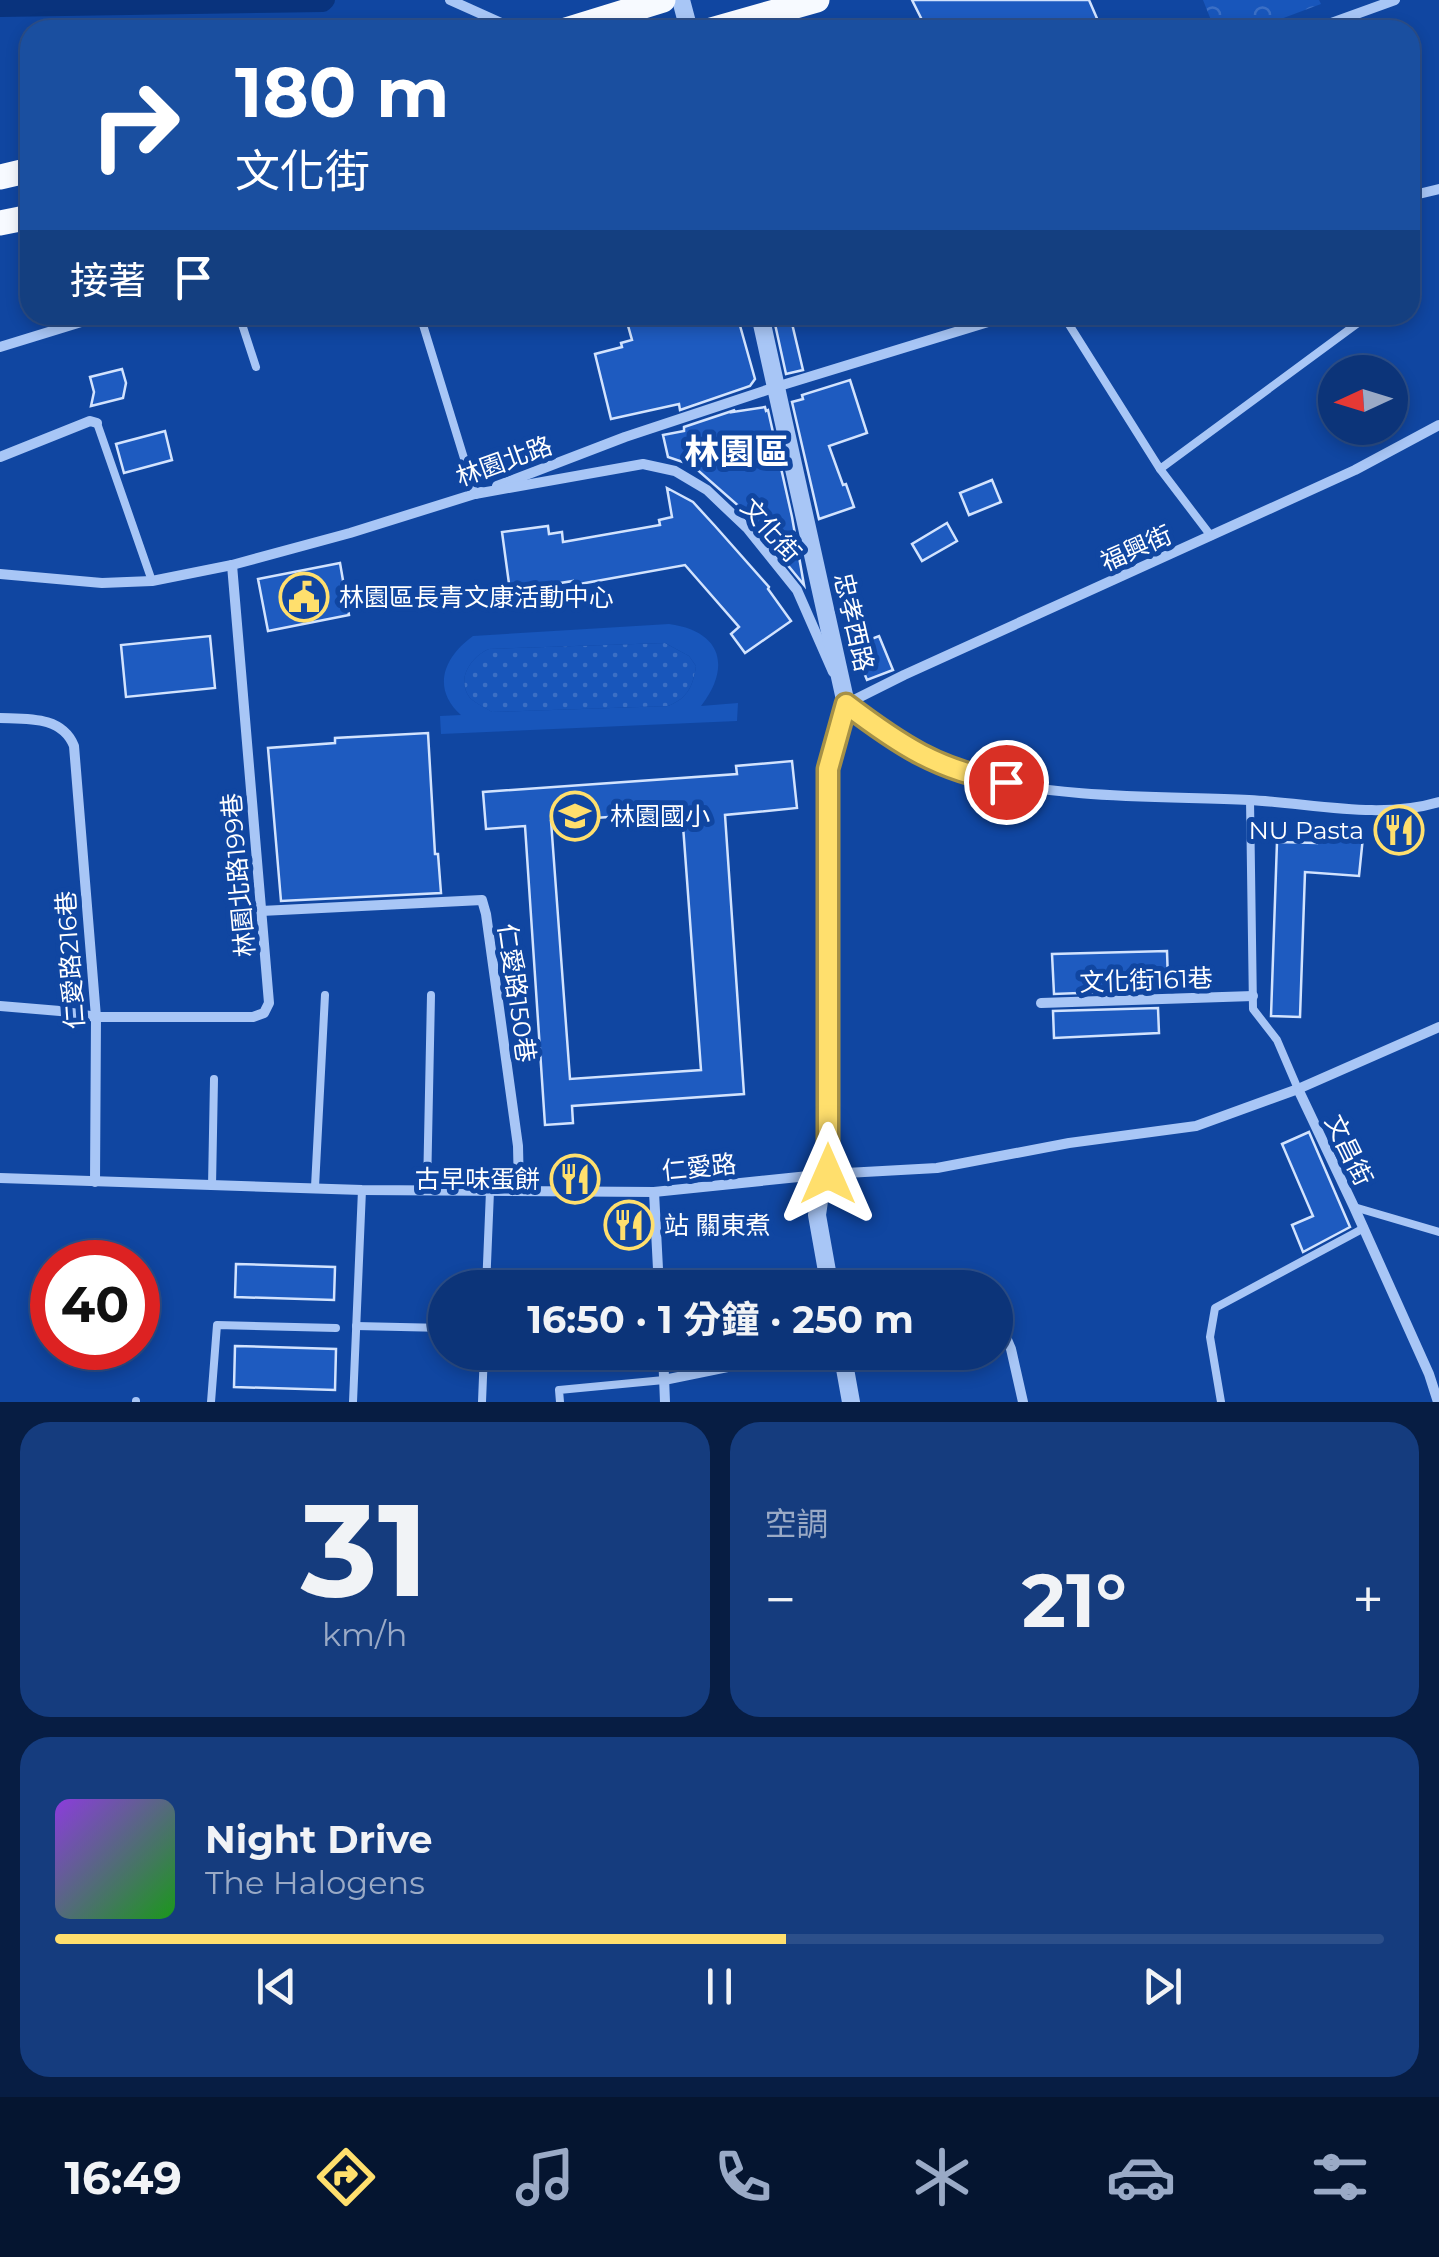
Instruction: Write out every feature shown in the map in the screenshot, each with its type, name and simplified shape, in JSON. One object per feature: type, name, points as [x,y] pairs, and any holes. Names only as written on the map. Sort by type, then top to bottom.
[{"type":"main road","points":[[598,20],[663,0]]},
{"type":"main road","points":[[746,20],[817,0]]},
{"type":"street","points":[[450,0],[495,20]]},
{"type":"street","points":[[1340,20],[1395,0]]},
{"type":"street","points":[[0,348],[72,325]]},
{"type":"street","name":"忠孝西路","points":[[762,325],[846,704],[828,769],[828,1174],[817,1215],[827,1270]]},
{"type":"street","name":"林園北路","points":[[0,574],[102,583],[152,581],[232,564],[475,494],[625,437],[978,325]]},
{"type":"street","points":[[0,456],[90,421],[97,424]]},
{"type":"street","name":"福興街","points":[[846,704],[1356,470],[1439,425]]},
{"type":"street","name":"文化街","points":[[475,494],[643,464],[675,472],[707,490],[748,529],[797,590],[846,704],[922,757],[974,777],[1112,796],[1250,800],[1391,811],[1439,802]]},
{"type":"street","name":"林園北路199巷","points":[[96,1018],[253,1017],[264,1013],[269,1003],[232,564]]},
{"type":"street","name":"仁愛路216巷","points":[[0,718],[53,723],[63,727],[74,746],[96,1018],[94,1182]]},
{"type":"street","name":"仁愛路150巷","points":[[262,912],[482,900],[518,1146],[519,1191]]},
{"type":"street","name":"文化街161巷","points":[[1041,1003],[1253,996]]},
{"type":"street","points":[[0,1006],[60,1010],[96,1018]]},
{"type":"street","name":"仁愛路","points":[[0,1178],[362,1190],[654,1192],[828,1174],[937,1168],[1070,1143],[1196,1126],[1298,1089],[1439,1026]]},
{"type":"street","name":"文昌街","points":[[1298,1089],[1434,1372],[1438,1402]]},
{"type":"street","points":[[654,1192],[658,1270]]},
{"type":"street","points":[[1013,1359],[1022,1402]]},
{"type":"street","points":[[663,1370],[665,1402]]},
{"type":"street","points":[[664,1380],[713,1370]]},
{"type":"street","points":[[845,1370],[851,1402]]},
{"type":"lane","points":[[242,325],[256,366]]},
{"type":"lane","points":[[423,325],[475,494]]},
{"type":"lane","points":[[1069,325],[1160,468],[1211,536]]},
{"type":"lane","points":[[1160,468],[1357,325]]},
{"type":"lane","points":[[97,424],[152,581]]},
{"type":"lane","points":[[1250,800],[1253,1009],[1277,1040],[1298,1089]]},
{"type":"lane","points":[[315,1187],[325,995]]},
{"type":"lane","points":[[427,1190],[431,995]]},
{"type":"lane","points":[[212,1186],[214,1079]]},
{"type":"lane","points":[[353,1402],[362,1190]]},
{"type":"lane","points":[[487,1270],[490,1191]]},
{"type":"lane","points":[[1354,1207],[1439,1232]]},
{"type":"lane","points":[[1221,1402],[1210,1336],[1215,1308],[1364,1228]]},
{"type":"lane","points":[[211,1402],[216,1324],[336,1328]]},
{"type":"lane","points":[[356,1326],[428,1328]]},
{"type":"lane","points":[[482,1402],[483,1370]]},
{"type":"lane","points":[[560,1402],[559,1390],[664,1380]]},
{"type":"green space","points":[[1203,0],[1319,0],[1321,4],[1278,20],[1211,20]]},
{"type":"green space","points":[[669,624],[687,628],[710,642],[718,664],[711,691],[701,706],[738,703],[737,721],[441,734],[440,716],[461,715],[446,694],[445,673],[455,653],[473,636]],"holes":[[[665,643],[689,656],[696,666],[691,685],[685,695],[668,706],[492,712],[470,698],[464,683],[472,663],[489,649]]]},
{"type":"green space","points":[[665,643],[689,656],[696,666],[688,690],[668,706],[492,712],[472,700],[464,683],[468,669],[489,649]]},
{"type":"building","points":[[912,0],[1089,0],[1098,20],[922,20]]},
{"type":"building","points":[[628,325],[740,325],[755,379],[750,386],[680,410],[679,404],[611,419],[595,354],[622,347],[621,343],[632,340]]},
{"type":"building","points":[[775,325],[792,325],[803,370],[786,374]]},
{"type":"building","points":[[122,369],[126,383],[123,398],[91,406],[94,392],[90,377]]},
{"type":"building","points":[[850,380],[867,433],[829,446],[854,507],[819,519],[792,402]]},
{"type":"building","points":[[765,407],[804,585],[741,508],[692,465],[668,457],[663,435],[684,431],[684,427],[735,410]]},
{"type":"building","points":[[165,431],[172,460],[124,473],[116,444]]},
{"type":"building","points":[[992,480],[1001,502],[969,515],[960,493]]},
{"type":"building","points":[[667,488],[693,502],[769,587],[791,621],[745,653],[731,634],[739,627],[685,565],[574,585],[573,581],[510,591],[502,532],[548,526],[549,534],[562,532],[563,542],[660,525],[659,520],[672,517]]},
{"type":"building","points":[[947,523],[957,541],[922,561],[912,544]]},
{"type":"building","name":"林園區長青文康活動中心","points":[[340,563],[349,615],[268,631],[258,579]]},
{"type":"building","points":[[210,636],[215,688],[126,697],[121,645]]},
{"type":"building","points":[[879,636],[893,670],[867,680],[853,646]]},
{"type":"building","points":[[428,733],[441,893],[281,901],[268,748],[335,743],[335,738]]},
{"type":"building","points":[[792,761],[797,808],[725,815],[744,1094],[572,1106],[573,1123],[545,1125],[525,826],[486,829],[483,792],[737,774],[736,766]],"holes":[[[682,812],[701,1070],[570,1079],[551,821]]]},
{"type":"building","points":[[1318,833],[1363,837],[1359,876],[1305,872],[1300,1017],[1271,1016],[1277,842],[1317,843]]},
{"type":"building","points":[[1167,951],[1168,981],[1157,981],[1157,990],[1054,994],[1052,954]]},
{"type":"building","points":[[1158,1008],[1159,1033],[1054,1038],[1053,1011]]},
{"type":"building","points":[[1309,1132],[1350,1227],[1303,1252],[1292,1225],[1313,1216],[1282,1144]]},
{"type":"building","points":[[236,1264],[335,1267],[334,1300],[235,1297]]},
{"type":"building","points":[[235,1346],[336,1349],[335,1390],[234,1387]]},
{"type":"waterway","points":[[0,8],[326,0]]},
{"type":"place","name":"林園區長青文康活動中心","points":[[304,597]]},
{"type":"place","name":"林園國小","points":[[575,816]]},
{"type":"place","name":"NU Pasta","points":[[1399,830]]},
{"type":"place","name":"古早味蛋餅","points":[[575,1179]]},
{"type":"place","name":"站 關東煮","points":[[629,1225]]},
{"type":"district","name":"林園區","points":[[737,451]]},
{"type":"route","points":[[828,1174],[828,769],[846,704],[922,757],[974,777],[1006,782]]}]
